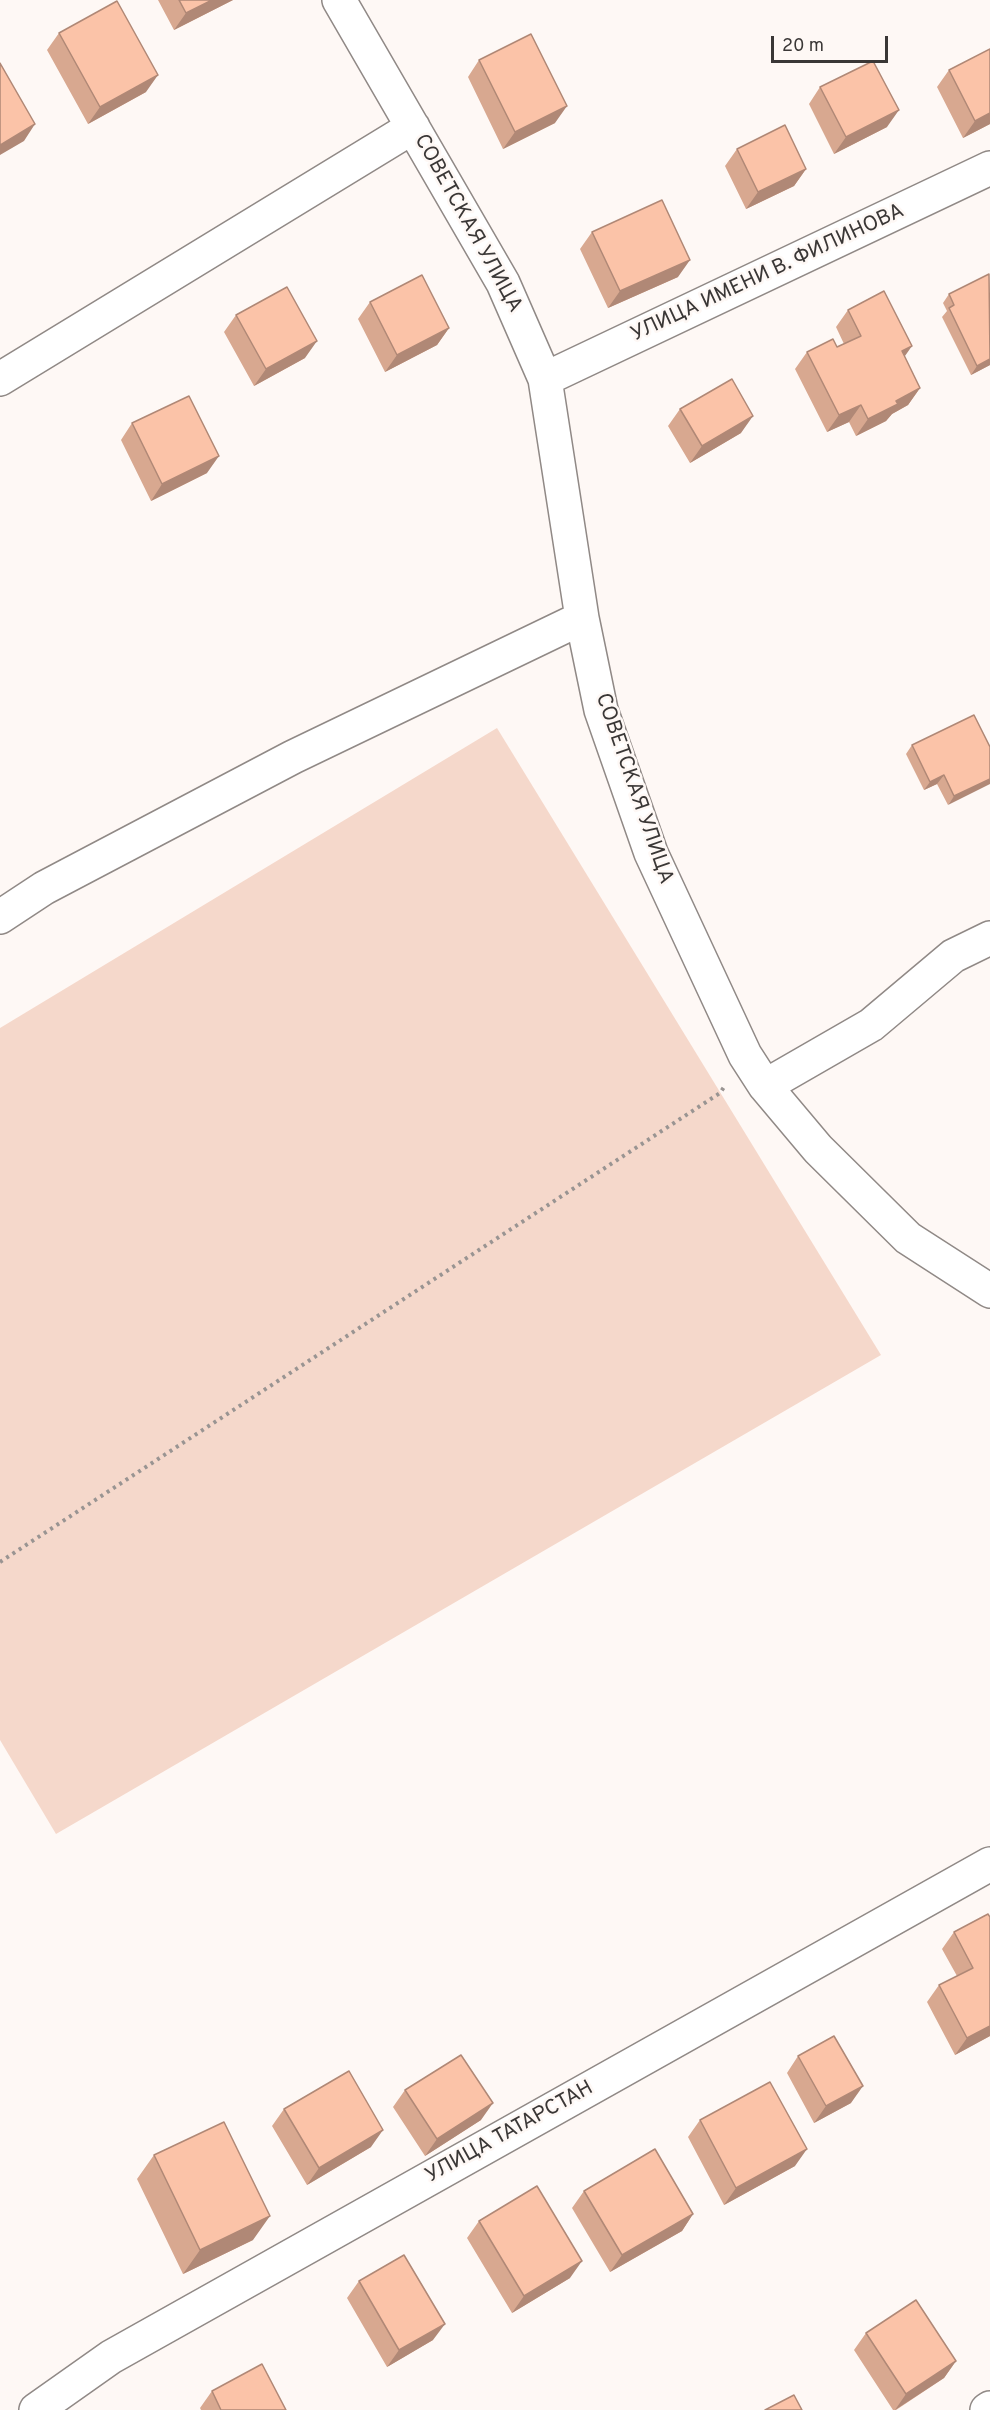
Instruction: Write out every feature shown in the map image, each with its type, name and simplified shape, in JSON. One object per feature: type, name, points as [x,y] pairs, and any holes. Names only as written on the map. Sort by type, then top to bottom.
[{"type":"street","name":"СОВЕТСКАЯ УЛИЦА","points":[[339,0],[503,283],[545,379],[582,618],[601,710],[651,853],[745,1055],[765,1086],[818,1149],[908,1238],[990,1291]]},
{"type":"street","name":"СОВЕТСКАЯ УЛИЦА","points":[[0,379],[413,127]]},
{"type":"street","name":"УЛИЦА ИМЕНИ В. ФИЛИНОВА","points":[[545,379],[990,168]]},
{"type":"street","points":[[0,917],[44,888],[293,756],[582,618]]},
{"type":"street","points":[[765,1086],[871,1025],[953,956],[990,938]]},
{"type":"street","name":"УЛИЦА ТАТАРСТАН","points":[[36,2410],[122,2351],[990,1864]]},
{"type":"path","points":[[0,1562],[720,1093],[745,1055]]},
{"type":"shaded area","points":[[497,728],[881,1355],[56,1834],[0,1740],[0,1028]]},
{"type":"building","points":[[179,0],[212,0],[186,13]]},
{"type":"building","points":[[117,1],[158,75],[100,107],[59,33]]},
{"type":"building","points":[[531,34],[567,106],[515,132],[479,60]]},
{"type":"building","points":[[990,49],[990,113],[975,121],[949,70]]},
{"type":"building","points":[[873,61],[899,110],[846,137],[820,87]]},
{"type":"building","points":[[0,63],[35,124],[0,145]]},
{"type":"building","points":[[785,125],[806,169],[758,192],[737,149]]},
{"type":"building","points":[[662,200],[690,260],[620,291],[592,232]]},
{"type":"building","points":[[989,274],[990,359],[977,366],[949,308],[954,305],[949,294]]},
{"type":"building","points":[[422,275],[449,328],[397,355],[370,302]]},
{"type":"building","points":[[287,287],[317,341],[266,369],[236,315]]},
{"type":"building","points":[[884,291],[912,346],[902,351],[920,388],[896,401],[898,404],[868,419],[861,405],[839,415],[807,352],[833,339],[837,347],[861,336],[848,310]]},
{"type":"building","points":[[732,379],[753,416],[702,446],[680,409]]},
{"type":"building","points":[[189,396],[219,456],[162,484],[132,423]]},
{"type":"building","points":[[974,715],[990,747],[990,779],[954,796],[944,775],[930,782],[912,745]]},
{"type":"building","points":[[988,1914],[990,1917],[990,2026],[967,2038],[939,1985],[973,1968],[954,1932]]},
{"type":"building","points":[[834,2036],[863,2086],[826,2106],[798,2056]]},
{"type":"building","points":[[461,2055],[493,2103],[437,2139],[405,2090]]},
{"type":"building","points":[[349,2071],[383,2130],[319,2168],[284,2109]]},
{"type":"building","points":[[770,2082],[807,2149],[736,2188],[700,2120]]},
{"type":"building","points":[[224,2122],[270,2216],[200,2250],[154,2155]]},
{"type":"building","points":[[655,2149],[693,2214],[622,2255],[584,2191]]},
{"type":"building","points":[[537,2186],[582,2261],[524,2296],[479,2221]]},
{"type":"building","points":[[404,2255],[445,2324],[399,2350],[359,2281]]},
{"type":"building","points":[[916,2300],[956,2361],[906,2394],[866,2333]]},
{"type":"building","points":[[262,2364],[286,2410],[221,2410],[212,2391]]},
{"type":"building","points":[[794,2395],[802,2410],[765,2410]]}]
